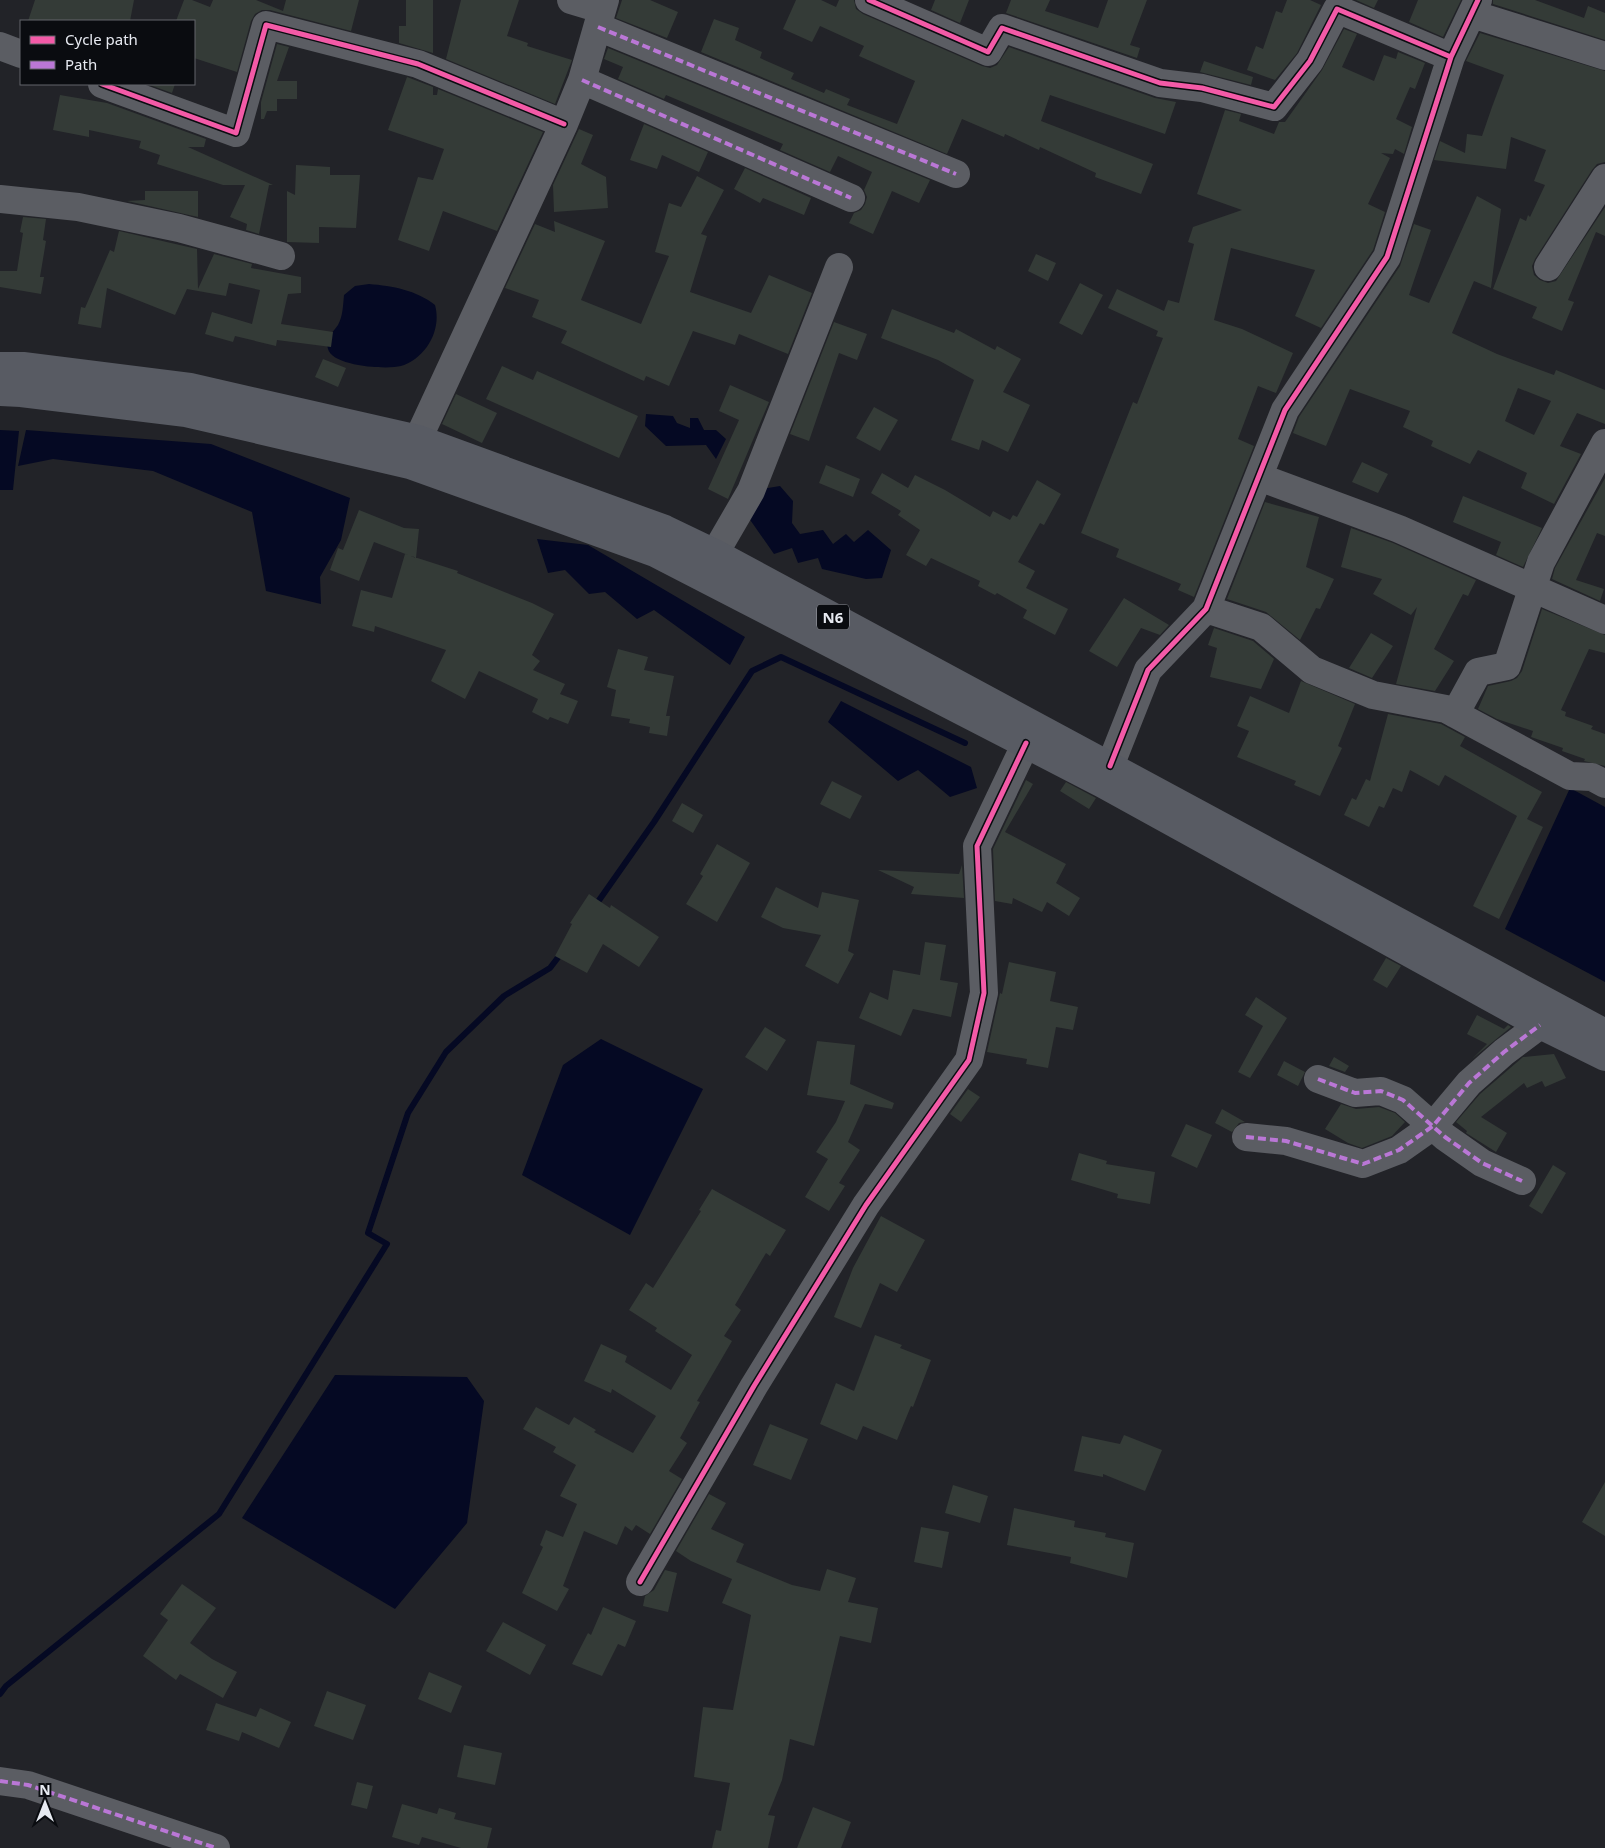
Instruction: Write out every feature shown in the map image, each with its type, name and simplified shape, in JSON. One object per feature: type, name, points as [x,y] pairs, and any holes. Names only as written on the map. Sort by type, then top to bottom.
[{"type":"highway","name":"N6","points":[[0,366],[23,366],[190,387],[418,439],[665,528],[716,553],[1605,1033]]},
{"type":"highway","name":"N6","points":[[0,392],[186,413],[410,465],[654,553],[1026,743],[1540,1025],[1605,1057]]},
{"type":"street","points":[[571,0],[956,174]]},
{"type":"street","points":[[869,0],[988,52],[1002,28],[1160,83],[1202,88],[1274,107],[1310,61],[1337,9],[1451,57]]},
{"type":"street","points":[[1110,766],[1148,670],[1206,609],[1285,410],[1387,257],[1451,57],[1475,7],[1605,56]]},
{"type":"street","points":[[418,439],[564,124],[582,80],[601,12]]},
{"type":"street","points":[[105,85],[236,133],[266,25],[418,64],[564,124]]},
{"type":"street","points":[[0,46],[20,54]]},
{"type":"street","points":[[582,80],[851,198]]},
{"type":"street","points":[[1548,267],[1605,178]]},
{"type":"street","points":[[0,199],[78,207],[179,228],[281,256]]},
{"type":"street","points":[[716,553],[751,491],[839,267]]},
{"type":"street","points":[[1455,714],[1478,672],[1507,666],[1541,562],[1605,443]]},
{"type":"street","points":[[1258,477],[1399,529],[1605,620]]},
{"type":"street","points":[[1206,609],[1261,627],[1312,670],[1373,695],[1446,709],[1570,776],[1592,777],[1605,784]]},
{"type":"street","points":[[640,1582],[754,1386],[866,1205],[968,1060],[984,992],[977,846],[1026,743]]},
{"type":"street","points":[[1246,1137],[1286,1141],[1363,1164],[1399,1150],[1433,1126],[1469,1083],[1504,1052],[1540,1025]]},
{"type":"street","points":[[1318,1079],[1355,1093],[1381,1092],[1403,1100],[1444,1137],[1482,1162],[1522,1181]]},
{"type":"street","points":[[0,1781],[28,1785],[216,1848]]},
{"type":"water","points":[[369,284],[412,292],[435,305],[437,314],[434,333],[425,350],[410,362],[394,367],[372,367],[349,363],[339,359],[332,355],[328,349],[329,339],[341,318],[344,295],[355,286]]},
{"type":"water","points":[[646,414],[673,416],[677,423],[690,428],[690,418],[698,418],[704,430],[716,430],[726,439],[716,459],[706,445],[666,446],[645,426]]},
{"type":"water","points":[[0,430],[19,431],[13,490],[0,490]]},
{"type":"water","points":[[26,430],[211,444],[350,498],[341,540],[320,577],[321,604],[266,591],[252,512],[153,471],[53,459],[18,466]]},
{"type":"water","points":[[780,486],[793,501],[792,523],[800,534],[823,530],[833,544],[846,534],[854,542],[868,530],[891,550],[882,578],[866,579],[822,569],[818,558],[798,563],[792,548],[774,554],[746,514],[756,490]]},
{"type":"water","points":[[537,539],[588,545],[745,637],[730,665],[654,610],[637,619],[605,592],[589,594],[565,570],[548,573]]},
{"type":"water","points":[[841,701],[971,767],[977,788],[950,797],[918,770],[898,781],[828,722]]},
{"type":"water","points":[[1570,788],[1605,807],[1605,982],[1505,929]]},
{"type":"water","points":[[601,1039],[703,1089],[630,1235],[522,1175],[563,1065]]},
{"type":"water","points":[[335,1375],[467,1377],[484,1401],[467,1523],[395,1609],[242,1518]]},
{"type":"building","points":[[35,0],[134,0],[130,20],[28,20]]},
{"type":"building","points":[[184,0],[192,0],[210,7],[213,0],[256,0],[283,11],[286,0],[359,0],[351,31],[270,10],[262,10],[255,14],[251,21],[237,72],[195,58],[195,20],[176,20]]},
{"type":"building","points":[[406,0],[433,0],[433,53],[399,43],[399,26],[406,26]]},
{"type":"building","points":[[461,0],[519,0],[507,36],[528,43],[527,46],[572,60],[555,104],[446,59]]},
{"type":"building","points":[[622,0],[650,0],[678,12],[667,38],[616,18]]},
{"type":"building","points":[[796,0],[821,0],[836,7],[839,0],[854,0],[856,9],[863,14],[982,66],[990,68],[997,65],[1009,47],[1155,98],[1176,102],[1165,134],[1050,95],[1041,121],[1153,164],[1141,194],[1095,177],[1096,173],[1040,147],[1039,150],[1005,134],[1004,137],[962,119],[947,154],[701,52],[714,19],[739,28],[735,40],[762,52],[760,58],[794,73],[791,79],[824,93],[826,89],[850,99],[847,105],[897,124],[915,81],[859,56],[864,46],[820,26],[812,42],[783,29]]},
{"type":"building","points":[[935,0],[969,0],[960,23],[931,10]]},
{"type":"building","points":[[1011,0],[1050,0],[1045,11],[1098,28],[1108,0],[1147,0],[1130,45],[1140,48],[1137,58],[1006,13]]},
{"type":"building","points":[[1287,0],[1310,0],[1321,5],[1297,53],[1275,80],[1247,70],[1256,46],[1263,49],[1276,11],[1282,13]]},
{"type":"building","points":[[1356,0],[1378,0],[1374,8]]},
{"type":"building","points":[[1418,0],[1461,0],[1443,37],[1409,22]]},
{"type":"building","points":[[1493,0],[1535,0],[1584,18],[1588,6],[1605,13],[1605,40],[1493,4]]},
{"type":"building","points":[[1344,29],[1357,34],[1342,67],[1374,81],[1384,55],[1396,59],[1398,52],[1425,63],[1415,89],[1410,87],[1396,119],[1412,127],[1404,154],[1395,149],[1393,154],[1381,153],[1390,158],[1368,204],[1385,212],[1373,250],[1321,328],[1295,316],[1315,270],[1231,248],[1214,320],[1242,329],[1293,353],[1276,393],[1258,386],[1238,439],[1254,446],[1194,597],[1178,590],[1181,584],[1116,557],[1119,549],[1081,533],[1133,402],[1137,404],[1163,338],[1156,336],[1158,331],[1108,308],[1117,289],[1164,311],[1168,300],[1179,303],[1194,244],[1188,242],[1193,227],[1242,210],[1197,194],[1225,110],[1241,114],[1239,121],[1274,134],[1279,122],[1285,122],[1322,70]]},
{"type":"building","points":[[1480,33],[1605,71],[1605,162],[1597,164],[1592,170],[1532,266],[1534,275],[1540,280],[1548,283],[1556,281],[1605,207],[1605,236],[1596,232],[1568,300],[1574,302],[1562,331],[1532,318],[1537,307],[1493,289],[1520,218],[1526,221],[1528,215],[1530,217],[1545,185],[1534,181],[1546,150],[1511,137],[1506,169],[1434,160],[1440,141],[1465,153],[1467,134],[1482,136],[1504,75],[1466,61]]},
{"type":"building","points":[[277,44],[289,47],[277,81],[297,81],[297,99],[277,99],[277,111],[267,111],[264,119],[261,119],[261,102]]},
{"type":"building","points":[[608,48],[930,180],[919,203],[892,191],[873,234],[849,223],[854,213],[861,210],[865,204],[867,197],[864,190],[872,172],[838,156],[830,172],[780,150],[783,144],[666,95],[664,99],[618,79],[623,67],[604,59]]},
{"type":"building","points":[[1204,61],[1253,77],[1251,85],[1200,72]]},
{"type":"building","points":[[407,77],[433,87],[433,95],[437,95],[438,89],[543,132],[497,231],[443,211],[429,251],[398,240],[418,177],[433,180],[444,149],[388,130]]},
{"type":"building","points":[[150,85],[175,85],[172,93]]},
{"type":"building","points":[[60,95],[107,103],[206,139],[204,147],[188,147],[273,185],[269,185],[259,234],[246,230],[247,224],[230,217],[245,185],[223,185],[157,164],[160,155],[139,148],[141,141],[89,130],[89,137],[53,130]]},
{"type":"building","points":[[644,124],[708,152],[699,172],[662,155],[657,169],[630,160]]},
{"type":"building","points":[[579,129],[593,135],[581,164],[606,177],[608,208],[554,212],[553,185]]},
{"type":"building","points":[[296,165],[330,167],[330,175],[360,175],[356,228],[319,227],[319,243],[287,242],[287,191],[295,195]]},
{"type":"building","points":[[745,168],[811,198],[804,215],[763,198],[760,203],[734,189]]},
{"type":"building","points":[[697,176],[724,190],[701,234],[707,236],[690,292],[751,313],[769,275],[812,293],[788,354],[739,334],[735,345],[693,331],[669,386],[646,376],[644,381],[561,343],[567,331],[532,317],[539,300],[505,288],[535,224],[555,232],[554,221],[605,241],[581,300],[641,324],[669,256],[655,252],[669,203],[681,207]]},
{"type":"building","points":[[145,191],[198,191],[198,217],[127,201],[145,200]]},
{"type":"building","points":[[1477,196],[1501,209],[1491,288],[1474,281],[1452,333],[1497,354],[1554,375],[1556,370],[1605,390],[1605,424],[1577,413],[1560,446],[1581,454],[1554,504],[1521,488],[1527,473],[1478,450],[1470,464],[1431,446],[1433,441],[1403,427],[1410,411],[1350,389],[1326,446],[1293,433],[1299,417],[1400,266],[1414,224],[1431,230],[1409,295],[1429,303]],"holes":[[[1518,388],[1551,401],[1534,435],[1505,421]]]},
{"type":"building","points":[[23,217],[46,219],[43,240],[46,241],[40,277],[44,277],[41,294],[0,287],[0,271],[17,271],[23,233],[20,232]]},
{"type":"building","points":[[119,231],[197,249],[198,289],[214,254],[252,264],[251,268],[301,277],[301,293],[288,294],[281,324],[333,332],[331,347],[277,340],[276,346],[235,336],[233,342],[205,334],[212,312],[252,324],[260,290],[229,283],[226,296],[187,289],[175,315],[107,288],[101,328],[78,324],[81,307],[85,308],[110,250],[114,252]]},
{"type":"building","points":[[1036,254],[1056,263],[1048,281],[1028,271]]},
{"type":"building","points":[[1080,283],[1103,295],[1082,335],[1059,323]]},
{"type":"building","points":[[892,309],[954,333],[956,329],[995,350],[997,346],[1021,359],[1003,392],[1030,405],[1008,452],[982,440],[979,450],[951,440],[974,380],[938,360],[881,338]]},
{"type":"building","points":[[834,322],[867,334],[857,360],[839,353],[809,441],[790,434]]},
{"type":"building","points":[[323,359],[346,368],[338,387],[315,377]]},
{"type":"building","points":[[502,366],[533,380],[537,371],[638,416],[619,458],[486,399]]},
{"type":"building","points":[[730,385],[769,402],[728,499],[708,489],[739,420],[719,411]]},
{"type":"building","points":[[456,394],[497,413],[482,443],[442,424]]},
{"type":"building","points":[[874,407],[898,420],[880,451],[856,438]]},
{"type":"building","points":[[1362,462],[1388,474],[1378,493],[1352,482]]},
{"type":"building","points":[[826,465],[860,479],[853,497],[819,483]]},
{"type":"building","points":[[882,473],[908,488],[915,475],[945,490],[990,517],[993,511],[1010,520],[1013,515],[1017,517],[1037,480],[1061,494],[1044,525],[1040,523],[1018,562],[1035,571],[1026,588],[1068,609],[1055,635],[1023,618],[1027,610],[997,593],[995,595],[978,586],[980,581],[931,558],[926,566],[906,555],[920,530],[898,515],[901,511],[871,493]]},
{"type":"building","points":[[1605,478],[1605,536],[1597,533],[1576,580],[1604,589],[1600,601],[1552,579],[1555,568]]},
{"type":"building","points":[[1463,496],[1542,528],[1523,567],[1496,555],[1501,542],[1453,522]]},
{"type":"building","points":[[1265,502],[1319,517],[1306,567],[1334,579],[1320,609],[1316,608],[1300,640],[1266,612],[1227,599]]},
{"type":"building","points":[[359,510],[404,528],[419,529],[416,558],[374,542],[359,581],[330,570],[338,548],[343,550]]},
{"type":"building","points":[[1351,528],[1393,543],[1476,580],[1468,596],[1463,594],[1434,649],[1454,661],[1435,691],[1396,684],[1417,607],[1411,615],[1373,594],[1382,579],[1341,567]]},
{"type":"building","points":[[405,554],[458,571],[457,573],[532,603],[554,614],[532,655],[540,661],[533,670],[565,684],[560,694],[578,701],[568,724],[550,717],[548,720],[532,712],[538,699],[479,671],[465,699],[431,681],[446,650],[375,626],[374,632],[352,626],[361,590],[392,598]]},
{"type":"building","points":[[1124,598],[1169,625],[1160,635],[1141,628],[1117,667],[1089,651]]},
{"type":"building","points":[[1542,609],[1605,635],[1605,653],[1589,649],[1561,710],[1566,712],[1565,716],[1593,726],[1591,729],[1605,734],[1605,766],[1584,761],[1585,759],[1562,751],[1563,748],[1531,737],[1533,731],[1497,719],[1478,709],[1488,686],[1511,681],[1517,678],[1522,671]]},
{"type":"building","points":[[1214,628],[1253,641],[1274,659],[1261,689],[1210,677],[1217,648],[1208,645]]},
{"type":"building","points":[[1371,633],[1393,646],[1372,678],[1349,668]]},
{"type":"building","points":[[618,649],[648,657],[644,670],[674,676],[666,716],[670,716],[667,736],[649,733],[650,727],[629,723],[630,719],[611,716],[616,690],[607,687]]},
{"type":"building","points":[[1301,681],[1355,704],[1338,746],[1342,748],[1320,796],[1294,785],[1296,781],[1237,757],[1249,731],[1237,726],[1250,696],[1289,713]]},
{"type":"building","points":[[1388,714],[1441,724],[1465,737],[1460,746],[1542,792],[1527,819],[1543,827],[1499,919],[1473,906],[1517,816],[1445,775],[1439,786],[1410,770],[1402,792],[1393,788],[1384,808],[1379,806],[1369,827],[1344,815],[1352,798],[1356,800],[1366,779],[1370,781]]},
{"type":"building","points":[[1026,780],[1033,784],[1005,832],[1066,864],[1056,883],[1080,898],[1069,916],[1047,902],[1042,912],[1013,898],[1012,904],[995,901],[993,849]]},
{"type":"building","points":[[832,781],[862,796],[850,819],[820,804]]},
{"type":"building","points":[[1066,782],[1096,798],[1089,809],[1060,791]]},
{"type":"building","points":[[682,803],[703,815],[693,833],[672,821]]},
{"type":"building","points":[[717,844],[750,863],[717,922],[686,904],[703,876],[700,874]]},
{"type":"building","points":[[962,865],[964,898],[911,894],[914,887],[878,870],[959,874]]},
{"type":"building","points":[[776,887],[818,908],[822,892],[859,900],[848,951],[854,954],[838,984],[805,966],[821,935],[783,928],[761,917]]},
{"type":"building","points":[[589,894],[610,908],[611,905],[659,937],[639,967],[603,944],[587,973],[555,956],[572,924],[570,923]]},
{"type":"building","points":[[925,942],[946,945],[940,980],[958,983],[951,1017],[913,1009],[901,1036],[859,1018],[870,992],[888,1000],[893,970],[920,975]]},
{"type":"building","points":[[1386,958],[1401,966],[1387,988],[1373,980]]},
{"type":"building","points":[[1009,962],[1056,972],[1050,1001],[1078,1007],[1073,1030],[1056,1027],[1048,1068],[1026,1064],[1027,1059],[987,1052]]},
{"type":"building","points":[[1256,997],[1287,1018],[1250,1078],[1238,1072],[1263,1026],[1245,1015]]},
{"type":"building","points":[[1477,1015],[1504,1029],[1508,1025],[1511,1027],[1472,1059],[1487,1044],[1467,1034]]},
{"type":"building","points":[[765,1027],[786,1040],[767,1071],[745,1057]]},
{"type":"building","points":[[817,1041],[855,1045],[850,1084],[894,1103],[892,1109],[865,1104],[848,1142],[860,1150],[839,1183],[845,1186],[829,1211],[805,1197],[828,1159],[816,1152],[836,1122],[845,1101],[807,1095]]},
{"type":"building","points":[[1554,1054],[1566,1078],[1545,1087],[1542,1081],[1527,1088],[1524,1083],[1481,1117],[1507,1133],[1496,1152],[1466,1133],[1467,1131],[1456,1122],[1480,1094],[1523,1057]]},
{"type":"building","points":[[1334,1057],[1349,1066],[1345,1072],[1329,1066]]},
{"type":"building","points":[[1284,1061],[1305,1072],[1298,1086],[1277,1075]]},
{"type":"building","points":[[968,1089],[980,1097],[961,1122],[950,1114]]},
{"type":"building","points":[[1341,1104],[1356,1109],[1379,1107],[1395,1113],[1405,1122],[1392,1136],[1362,1148],[1348,1143],[1325,1129]]},
{"type":"building","points":[[1222,1109],[1245,1122],[1239,1123],[1232,1132],[1215,1123]]},
{"type":"building","points":[[1186,1124],[1212,1135],[1197,1168],[1171,1156]]},
{"type":"building","points":[[1079,1153],[1107,1161],[1106,1164],[1155,1172],[1150,1204],[1117,1198],[1118,1194],[1071,1180]]},
{"type":"building","points":[[1553,1165],[1566,1173],[1542,1214],[1529,1206]]},
{"type":"building","points":[[712,1189],[786,1230],[770,1256],[766,1253],[735,1305],[741,1310],[724,1336],[732,1341],[697,1401],[700,1402],[680,1438],[687,1443],[669,1471],[682,1479],[650,1534],[636,1525],[632,1531],[625,1526],[617,1545],[584,1531],[563,1586],[569,1589],[557,1611],[522,1593],[543,1547],[540,1545],[546,1530],[563,1537],[577,1504],[560,1496],[576,1465],[553,1452],[556,1447],[523,1429],[536,1407],[569,1425],[574,1417],[596,1430],[594,1432],[633,1453],[656,1416],[612,1389],[611,1393],[584,1381],[601,1344],[627,1356],[625,1362],[671,1390],[692,1355],[655,1331],[657,1328],[629,1310],[646,1283],[653,1288],[701,1211],[699,1210]]},
{"type":"building","points":[[881,1216],[925,1240],[897,1292],[880,1283],[861,1328],[834,1317],[853,1268]]},
{"type":"building","points":[[875,1335],[902,1345],[900,1348],[931,1360],[913,1407],[911,1406],[897,1440],[863,1426],[857,1440],[820,1424],[836,1383],[854,1391]]},
{"type":"building","points":[[770,1424],[808,1439],[791,1480],[753,1465]]},
{"type":"building","points":[[1124,1435],[1162,1450],[1145,1491],[1103,1474],[1103,1477],[1074,1471],[1082,1436],[1120,1444]]},
{"type":"building","points":[[1605,1482],[1605,1536],[1582,1522]]},
{"type":"building","points":[[953,1485],[988,1496],[980,1523],[945,1513]]},
{"type":"building","points":[[709,1494],[726,1503],[711,1529],[744,1544],[736,1562],[792,1585],[820,1591],[827,1569],[856,1578],[848,1602],[878,1608],[871,1643],[840,1636],[814,1746],[790,1739],[782,1780],[768,1815],[775,1816],[768,1848],[712,1848],[716,1830],[721,1831],[730,1783],[694,1777],[703,1707],[733,1710],[751,1615],[722,1603],[732,1579],[691,1561],[676,1551]]},
{"type":"building","points":[[1014,1508],[1075,1521],[1074,1527],[1106,1533],[1105,1537],[1134,1543],[1127,1578],[1070,1563],[1071,1557],[1007,1545]]},
{"type":"building","points":[[921,1527],[949,1532],[942,1568],[914,1562]]},
{"type":"building","points":[[665,1570],[677,1573],[668,1612],[643,1606],[645,1596],[654,1590]]},
{"type":"building","points":[[182,1584],[216,1608],[190,1643],[212,1659],[237,1672],[223,1698],[180,1674],[176,1680],[143,1656],[168,1620],[160,1614]]},
{"type":"building","points":[[603,1607],[636,1621],[625,1647],[618,1644],[602,1676],[572,1664],[588,1633],[591,1635]]},
{"type":"building","points":[[503,1622],[546,1645],[530,1675],[486,1651]]},
{"type":"building","points":[[429,1672],[462,1686],[451,1713],[418,1699]]},
{"type":"building","points":[[327,1691],[366,1705],[353,1740],[314,1726]]},
{"type":"building","points":[[216,1703],[256,1717],[260,1708],[291,1722],[279,1748],[242,1732],[239,1741],[206,1730]]},
{"type":"building","points":[[464,1745],[502,1753],[495,1785],[457,1777]]},
{"type":"building","points":[[357,1782],[373,1786],[367,1809],[351,1805]]},
{"type":"building","points":[[402,1804],[437,1814],[439,1808],[456,1813],[454,1819],[492,1828],[487,1848],[461,1848],[422,1837],[419,1845],[392,1837]]},
{"type":"building","points":[[813,1807],[851,1822],[841,1848],[797,1848]]},
{"type":"waterway","points":[[595,906],[654,822],[752,671],[781,657],[965,743]]},
{"type":"waterway","points":[[0,1694],[6,1686],[219,1514],[387,1244],[368,1233],[408,1113],[446,1052],[504,996],[550,968],[563,951]]},
{"type":"marked path","points":[[598,27],[956,174]]},
{"type":"marked path","points":[[582,80],[851,198]]},
{"type":"marked path","points":[[1246,1137],[1286,1141],[1363,1164],[1399,1150],[1433,1126],[1469,1083],[1504,1052],[1540,1025]]},
{"type":"marked path","points":[[1318,1079],[1355,1093],[1381,1091],[1403,1100],[1445,1137],[1482,1163],[1522,1181]]},
{"type":"marked path","points":[[0,1781],[28,1785],[216,1848]]},
{"type":"cycle path","points":[[869,0],[988,52],[1002,28],[1160,83],[1202,88],[1274,107],[1310,61],[1337,9],[1451,57]]},
{"type":"cycle path","points":[[1110,766],[1148,670],[1206,609],[1285,410],[1387,257],[1451,57],[1478,0]]},
{"type":"cycle path","points":[[105,85],[236,133],[266,25],[418,64],[564,124]]},
{"type":"cycle path","points":[[640,1582],[754,1386],[866,1205],[969,1060],[984,993],[977,846],[1026,743]]}]
